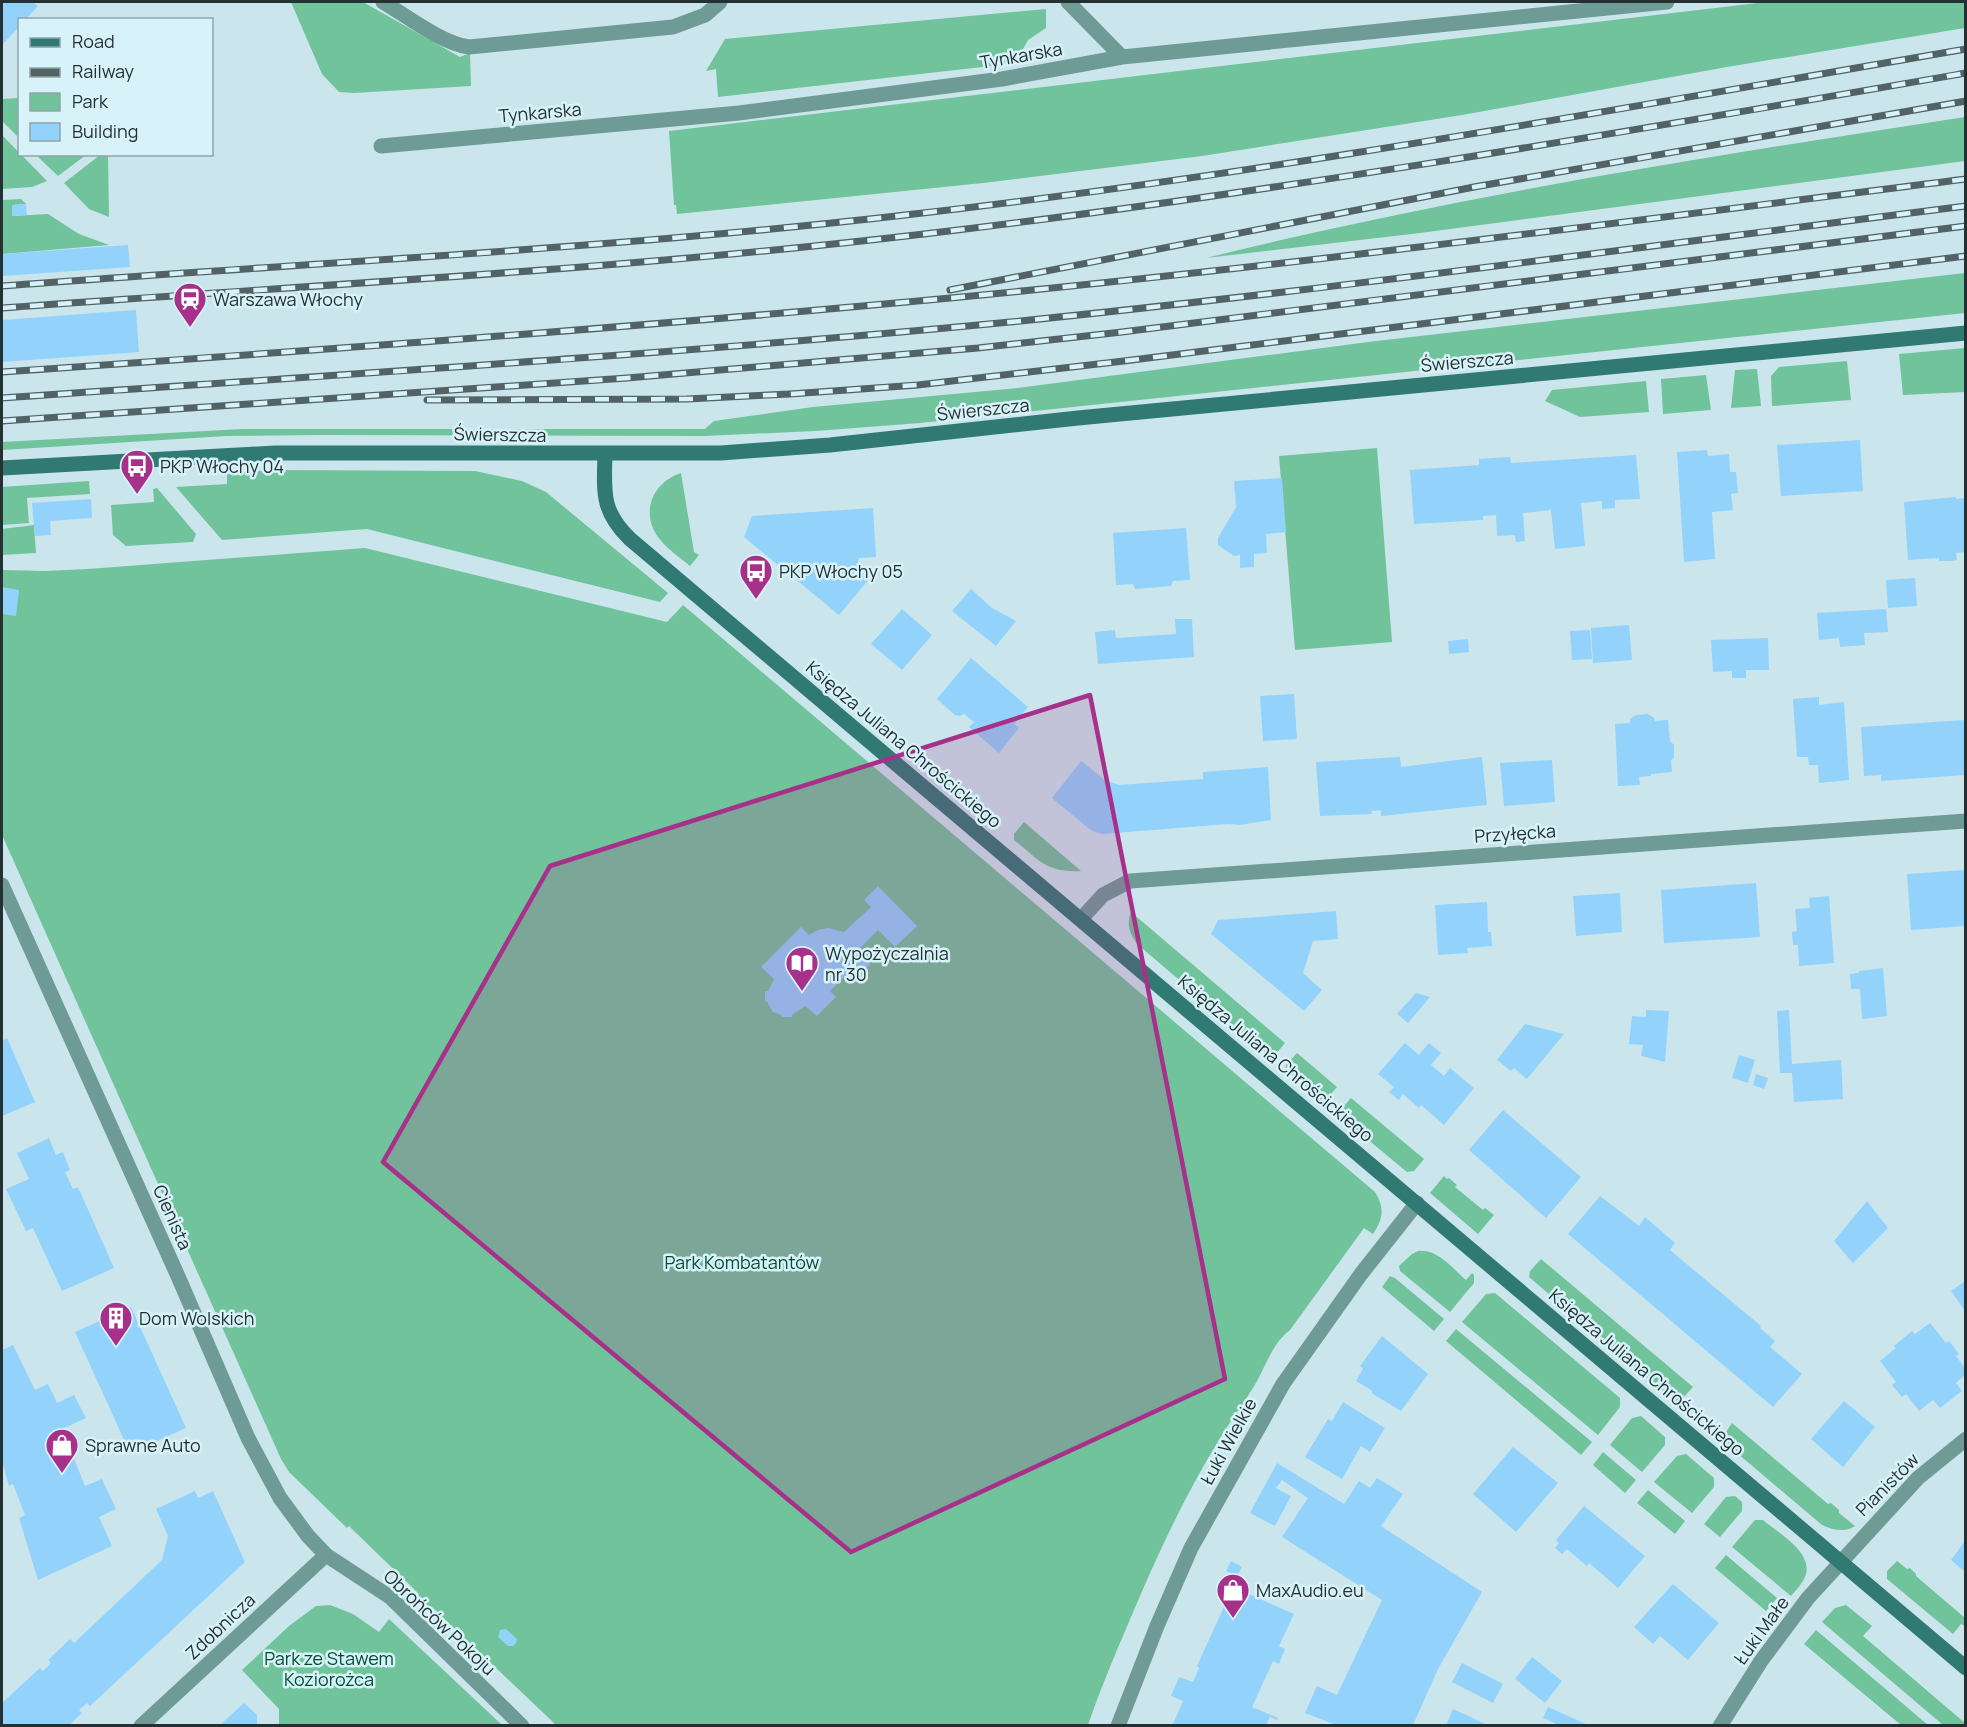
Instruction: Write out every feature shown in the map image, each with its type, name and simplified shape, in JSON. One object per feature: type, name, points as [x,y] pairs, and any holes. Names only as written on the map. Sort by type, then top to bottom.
[{"type":"street","points":[[383,2],[447,40],[460,46],[470,47],[673,27],[705,15],[720,2]]},
{"type":"street","points":[[1068,2],[1122,57]]},
{"type":"street","name":"Tynkarska","points":[[381,146],[740,113],[1002,79],[1122,57],[1667,2]]},
{"type":"street","name":"Świerszcza","points":[[2,468],[284,453],[721,453],[830,446],[1090,417],[1965,333]]},
{"type":"street","name":"Księdza Juliana Chrościckiego","points":[[604,454],[606,498],[612,519],[620,529],[1965,1668]]},
{"type":"street","name":"Przyłęcka","points":[[1081,919],[1103,895],[1130,880],[1965,821]]},
{"type":"street","name":"Cienista","points":[[2,885],[256,1456],[293,1517],[326,1555]]},
{"type":"street","name":"Łuki Wielkie","points":[[1118,1725],[1156,1626],[1191,1548],[1283,1384],[1354,1282],[1418,1203]]},
{"type":"street","name":"Pianistów","points":[[1840,1562],[1918,1478],[1965,1439]]},
{"type":"street","name":"Zdobnicza","points":[[141,1725],[326,1555]]},
{"type":"street","name":"Obrońców Pokoju","points":[[326,1555],[390,1597],[522,1725]]},
{"type":"street","name":"Łuki Małe","points":[[1720,1725],[1761,1660],[1808,1598],[1840,1562]]},
{"type":"highlighted area","points":[[1090,695],[1225,1379],[851,1552],[383,1162],[550,866]]},
{"type":"green space","points":[[291,2],[363,2],[460,57],[470,53],[471,86],[339,92],[322,74]]},
{"type":"green space","points":[[1766,2],[1965,2],[1965,28],[1727,67],[1462,115],[1202,156],[983,183],[677,214],[676,205],[674,205],[669,131]]},
{"type":"green space","points":[[1046,9],[1046,28],[1028,40],[1017,60],[1000,65],[718,97],[716,69],[706,71],[725,39]]},
{"type":"green space","points":[[18,98],[18,137],[2,121],[2,99]]},
{"type":"green space","points":[[1965,117],[1965,161],[1420,233],[1206,258],[1489,196],[1679,162]]},
{"type":"green space","points":[[2,135],[18,151],[18,156],[23,156],[47,181],[32,187],[2,189]]},
{"type":"green space","points":[[37,156],[85,156],[58,176]]},
{"type":"green space","points":[[99,156],[108,156],[109,217],[89,209],[64,183]]},
{"type":"green space","points":[[21,199],[26,204],[12,205],[12,216],[48,214],[79,234],[109,245],[2,254],[2,200]]},
{"type":"green space","points":[[1965,273],[1965,313],[920,423],[704,436],[226,436],[2,450],[2,442],[242,429],[705,429],[714,421],[813,407],[1018,388],[1368,342]]},
{"type":"green space","points":[[1965,348],[1965,392],[1903,395],[1899,354]]},
{"type":"green space","points":[[1847,361],[1851,400],[1772,406],[1771,376],[1779,367]]},
{"type":"green space","points":[[1757,369],[1761,406],[1731,408],[1735,370]]},
{"type":"green space","points":[[1706,375],[1711,410],[1663,414],[1661,379]]},
{"type":"green space","points":[[1646,381],[1649,412],[1580,417],[1545,401],[1552,390]]},
{"type":"green space","points":[[1377,448],[1392,642],[1295,650],[1279,456]]},
{"type":"green space","points":[[272,470],[475,471],[522,481],[546,492],[668,593],[660,602],[367,529],[222,540],[176,487],[227,484],[227,474]]},
{"type":"green space","points":[[681,473],[694,552],[699,555],[690,566],[661,541],[650,518],[652,499],[657,491],[671,477]]},
{"type":"green space","points":[[89,481],[90,494],[27,498],[29,523],[2,525],[2,487]]},
{"type":"green space","points":[[157,488],[196,534],[193,542],[126,546],[113,535],[111,505],[154,502],[153,489]]},
{"type":"green space","points":[[34,525],[36,553],[2,555],[2,529]]},
{"type":"green space","name":"Park Kombatantów","points":[[365,548],[667,622],[683,605],[1375,1192],[1381,1213],[1373,1234],[1364,1228],[1290,1330],[1283,1336],[1196,1480],[1146,1582],[1088,1725],[556,1725],[433,1608],[424,1603],[418,1593],[349,1526],[347,1528],[289,1472],[281,1459],[2,835],[2,570],[88,569]]},
{"type":"green space","points":[[1024,822],[1081,871],[1059,870],[1044,864],[1014,840],[1014,834]]},
{"type":"green space","points":[[1131,912],[1285,1043],[1275,1055],[1269,1056],[1137,944],[1130,929]]},
{"type":"green space","points":[[1297,1053],[1337,1087],[1324,1102],[1286,1070],[1286,1065]]},
{"type":"green space","points":[[1351,1098],[1424,1159],[1414,1171],[1407,1172],[1337,1114]]},
{"type":"green space","points":[[1444,1176],[1483,1210],[1485,1208],[1494,1215],[1478,1234],[1430,1193]]},
{"type":"green space","points":[[1418,1251],[1438,1256],[1466,1280],[1472,1273],[1474,1275],[1474,1283],[1450,1312],[1400,1271],[1399,1266]]},
{"type":"green space","points":[[1541,1259],[1693,1387],[1680,1401],[1674,1401],[1529,1277],[1530,1271]]},
{"type":"green space","points":[[1390,1276],[1444,1319],[1434,1331],[1382,1287]]},
{"type":"green space","points":[[1495,1293],[1620,1398],[1620,1407],[1598,1435],[1462,1322],[1486,1294]]},
{"type":"green space","points":[[1456,1329],[1592,1442],[1581,1455],[1446,1341]]},
{"type":"green space","points":[[1641,1416],[1665,1437],[1665,1445],[1642,1472],[1610,1445],[1632,1418]]},
{"type":"green space","points":[[1732,1423],[1828,1504],[1831,1503],[1855,1526],[1847,1530],[1838,1530],[1822,1525],[1724,1442],[1724,1435]]},
{"type":"green space","points":[[1603,1452],[1636,1480],[1625,1493],[1593,1465]]},
{"type":"green space","points":[[1686,1454],[1714,1478],[1714,1487],[1692,1513],[1654,1482],[1677,1456]]},
{"type":"green space","points":[[1648,1490],[1685,1521],[1675,1534],[1637,1503]]},
{"type":"green space","points":[[1735,1496],[1742,1502],[1742,1511],[1720,1537],[1704,1524],[1726,1497]]},
{"type":"green space","points":[[1755,1520],[1763,1520],[1786,1537],[1805,1560],[1807,1568],[1805,1577],[1791,1596],[1732,1547]]},
{"type":"green space","points":[[1726,1555],[1777,1598],[1766,1611],[1715,1568]]},
{"type":"green space","points":[[1897,1561],[1907,1569],[1910,1568],[1916,1576],[1965,1618],[1965,1626],[1961,1624],[1953,1634],[1887,1579],[1887,1571]]},
{"type":"green space","name":"Park ze Stawem Koziorożca","points":[[330,1605],[353,1614],[379,1632],[389,1619],[502,1725],[279,1725],[279,1709],[242,1670],[289,1626],[316,1606]]},
{"type":"green space","points":[[1846,1605],[1872,1626],[1863,1636],[1965,1725],[1943,1725],[1822,1622],[1835,1608]]},
{"type":"green space","points":[[1816,1630],[1928,1725],[1901,1725],[1804,1644]]},
{"type":"building","points":[[2,2],[33,2],[38,6],[27,18],[18,18],[18,28],[2,45]]},
{"type":"building","points":[[26,204],[27,215],[12,216],[12,205]]},
{"type":"building","points":[[128,245],[130,267],[2,276],[2,254]]},
{"type":"building","points":[[136,310],[139,352],[2,362],[2,320]]},
{"type":"building","points":[[1860,440],[1863,491],[1781,496],[1777,445]]},
{"type":"building","points":[[1707,450],[1708,456],[1729,454],[1730,472],[1736,472],[1738,493],[1731,494],[1733,510],[1712,512],[1715,559],[1684,562],[1677,452]]},
{"type":"building","points":[[1636,455],[1640,499],[1615,500],[1615,508],[1602,509],[1602,501],[1581,503],[1585,546],[1555,549],[1551,510],[1523,513],[1525,541],[1516,542],[1515,535],[1497,536],[1496,515],[1483,516],[1483,520],[1414,524],[1410,470],[1479,465],[1479,459],[1510,457],[1511,463]]},
{"type":"building","points":[[1282,478],[1286,532],[1266,534],[1267,553],[1254,554],[1254,567],[1240,568],[1240,555],[1234,556],[1218,545],[1218,538],[1236,507],[1234,481]]},
{"type":"building","points":[[1956,497],[1956,499],[1965,498],[1965,552],[1956,553],[1957,560],[1953,561],[1939,561],[1939,558],[1908,560],[1904,502]]},
{"type":"building","points":[[91,499],[92,518],[50,521],[51,535],[35,536],[32,503]]},
{"type":"building","points":[[873,508],[876,557],[859,558],[857,567],[870,578],[839,615],[744,537],[752,516]]},
{"type":"building","points":[[1186,528],[1190,580],[1173,581],[1171,586],[1135,589],[1133,584],[1116,585],[1113,533]]},
{"type":"building","points":[[1915,578],[1917,606],[1888,608],[1886,580]]},
{"type":"building","points":[[2,587],[19,590],[16,616],[2,614]]},
{"type":"building","points":[[971,589],[992,608],[1016,621],[996,646],[952,611]]},
{"type":"building","points":[[902,609],[932,635],[902,670],[871,644]]},
{"type":"building","points":[[1886,609],[1888,632],[1864,633],[1865,645],[1840,647],[1839,638],[1819,640],[1817,613]]},
{"type":"building","points":[[1175,619],[1192,619],[1194,657],[1098,664],[1095,632],[1115,630],[1116,638],[1176,634]]},
{"type":"building","points":[[1629,625],[1632,660],[1593,663],[1591,628]]},
{"type":"building","points":[[1590,630],[1592,659],[1572,660],[1570,631]]},
{"type":"building","points":[[1768,638],[1769,670],[1746,670],[1746,678],[1732,678],[1732,671],[1713,672],[1711,640]]},
{"type":"building","points":[[1468,639],[1469,652],[1449,654],[1448,641]]},
{"type":"building","points":[[971,658],[1028,707],[1014,724],[1019,728],[999,753],[969,727],[974,722],[964,714],[955,715],[937,699]]},
{"type":"building","points":[[1294,694],[1297,739],[1263,741],[1260,696]]},
{"type":"building","points":[[1819,697],[1819,705],[1844,702],[1849,780],[1819,783],[1818,765],[1809,765],[1808,757],[1797,757],[1793,699]]},
{"type":"building","points":[[1648,714],[1655,721],[1668,720],[1670,741],[1674,745],[1674,757],[1671,761],[1672,772],[1639,777],[1640,785],[1618,786],[1615,724],[1630,723],[1630,719],[1636,715]]},
{"type":"building","points":[[1965,720],[1965,775],[1881,781],[1881,775],[1864,776],[1861,727]]},
{"type":"building","points":[[1400,757],[1401,767],[1482,757],[1487,805],[1381,816],[1381,810],[1371,811],[1372,814],[1320,816],[1316,762]]},
{"type":"building","points":[[1552,760],[1555,802],[1504,806],[1500,763]]},
{"type":"building","points":[[1081,761],[1105,780],[1119,785],[1203,779],[1203,772],[1268,767],[1271,820],[1240,825],[1103,834],[1092,831],[1052,798]]},
{"type":"building","points":[[1965,870],[1965,926],[1911,930],[1907,874]]},
{"type":"building","points":[[1756,883],[1760,937],[1664,943],[1661,890]]},
{"type":"building","points":[[878,886],[917,926],[895,947],[878,930],[859,949],[871,963],[852,983],[845,976],[830,991],[836,997],[817,1016],[805,1006],[792,1017],[782,1017],[773,1012],[765,1002],[765,991],[768,991],[774,979],[761,967],[801,927],[809,935],[828,928],[844,932],[871,907],[864,900]]},
{"type":"building","points":[[1620,893],[1622,932],[1576,936],[1573,896]]},
{"type":"building","points":[[1829,896],[1834,963],[1799,966],[1798,945],[1793,945],[1792,932],[1797,931],[1795,909],[1810,908],[1809,898]]},
{"type":"building","points":[[1487,902],[1488,932],[1491,932],[1492,946],[1467,948],[1468,953],[1438,955],[1435,905]]},
{"type":"building","points":[[1336,911],[1338,939],[1313,941],[1303,973],[1322,990],[1304,1011],[1211,934],[1218,920]]},
{"type":"building","points":[[1883,968],[1887,1016],[1862,1019],[1860,989],[1851,989],[1850,974]]},
{"type":"building","points":[[1416,993],[1430,997],[1408,1023],[1397,1014]]},
{"type":"building","points":[[1646,1010],[1669,1011],[1665,1062],[1641,1056],[1643,1045],[1629,1044],[1632,1016],[1646,1017]]},
{"type":"building","points":[[1789,1010],[1792,1064],[1841,1060],[1843,1099],[1794,1102],[1792,1073],[1780,1073],[1777,1011]]},
{"type":"building","points":[[1525,1024],[1564,1034],[1527,1079],[1514,1068],[1511,1071],[1497,1060]]},
{"type":"building","points":[[7,1038],[35,1102],[2,1116],[2,1041]]},
{"type":"building","points":[[1405,1043],[1419,1055],[1429,1043],[1441,1053],[1431,1065],[1444,1076],[1450,1068],[1474,1088],[1444,1125],[1421,1105],[1419,1108],[1403,1094],[1399,1100],[1389,1092],[1394,1087],[1378,1074]]},
{"type":"building","points":[[1739,1055],[1755,1060],[1748,1083],[1732,1078]]},
{"type":"building","points":[[1756,1074],[1768,1078],[1764,1089],[1753,1085]]},
{"type":"building","points":[[1503,1110],[1581,1177],[1546,1218],[1469,1150]]},
{"type":"building","points":[[49,1138],[56,1155],[63,1152],[70,1170],[65,1172],[73,1189],[78,1187],[114,1268],[62,1291],[33,1228],[26,1231],[6,1189],[29,1179],[17,1153]]},
{"type":"building","points":[[1600,1196],[1639,1226],[1645,1217],[1675,1243],[1670,1250],[1761,1326],[1760,1328],[1775,1341],[1770,1347],[1802,1374],[1773,1407],[1568,1234]]},
{"type":"building","points":[[1867,1201],[1888,1228],[1853,1263],[1834,1241]]},
{"type":"building","points":[[1965,1281],[1965,1311],[1951,1291]]},
{"type":"building","name":"Dom Wolskich","points":[[131,1307],[186,1428],[130,1453],[75,1332]]},
{"type":"building","points":[[1930,1323],[1946,1343],[1949,1341],[1959,1354],[1956,1356],[1965,1368],[1965,1375],[1956,1383],[1962,1391],[1940,1408],[1933,1400],[1919,1411],[1906,1394],[1902,1397],[1892,1385],[1896,1382],[1880,1361],[1912,1331],[1915,1334]]},
{"type":"building","points":[[1382,1336],[1428,1374],[1401,1411],[1356,1381],[1363,1369],[1360,1366]]},
{"type":"building","points":[[13,1345],[35,1390],[48,1384],[57,1403],[74,1395],[86,1418],[62,1429],[85,1486],[102,1479],[116,1509],[99,1517],[112,1546],[38,1580],[19,1518],[25,1515],[13,1484],[9,1486],[2,1461],[2,1350]]},
{"type":"building","points":[[1844,1401],[1875,1427],[1843,1467],[1811,1439]]},
{"type":"building","points":[[1343,1402],[1385,1428],[1370,1452],[1361,1446],[1342,1479],[1305,1457],[1328,1419],[1332,1421]]},
{"type":"building","points":[[1513,1447],[1558,1483],[1516,1532],[1473,1494]]},
{"type":"building","points":[[1277,1463],[1344,1504],[1359,1481],[1370,1488],[1377,1478],[1403,1494],[1381,1526],[1482,1592],[1438,1669],[1413,1725],[1336,1725],[1305,1713],[1317,1686],[1337,1695],[1382,1600],[1282,1537],[1308,1498],[1282,1480],[1276,1488],[1291,1496],[1275,1526],[1250,1513]]},
{"type":"building","points":[[195,1491],[198,1498],[213,1491],[245,1562],[90,1706],[87,1703],[79,1710],[82,1713],[69,1725],[2,1725],[2,1703],[40,1668],[43,1671],[51,1663],[48,1660],[70,1639],[74,1643],[162,1560],[168,1536],[156,1509]]},
{"type":"building","points":[[1584,1506],[1645,1556],[1618,1588],[1589,1563],[1587,1566],[1567,1549],[1562,1554],[1555,1548],[1559,1543],[1556,1540]]},
{"type":"building","points":[[1965,1541],[1965,1572],[1951,1560]]},
{"type":"building","points":[[1231,1561],[1242,1567],[1237,1576],[1226,1571]]},
{"type":"building","points":[[1673,1584],[1719,1623],[1688,1660],[1660,1636],[1653,1644],[1634,1627]]},
{"type":"building","points":[[1233,1587],[1294,1614],[1279,1646],[1285,1649],[1279,1664],[1273,1661],[1252,1707],[1278,1718],[1277,1720],[1270,1717],[1266,1725],[1173,1724],[1183,1701],[1171,1696],[1179,1677],[1193,1682],[1199,1668],[1197,1666]]},
{"type":"building","points":[[506,1629],[517,1639],[513,1646],[508,1646],[498,1637],[500,1630]]},
{"type":"building","points":[[1532,1657],[1562,1681],[1545,1703],[1515,1679]]},
{"type":"building","points":[[1462,1663],[1503,1684],[1493,1703],[1452,1682]]},
{"type":"building","points":[[244,1703],[257,1715],[257,1725],[220,1725]]},
{"type":"building","points":[[1548,1707],[1588,1725],[1559,1725],[1543,1718]]},
{"type":"building","points":[[1453,1709],[1488,1725],[1446,1725]]},
{"type":"railway","points":[[2,286],[572,246],[914,214],[1178,180],[1309,160],[1966,49]]},
{"type":"railway","points":[[2,308],[694,258],[924,234],[1316,181],[1966,73]]},
{"type":"railway","points":[[950,290],[1474,187],[1966,101]]},
{"type":"railway","points":[[2,372],[481,338],[961,297],[1338,257],[1966,179]]},
{"type":"railway","points":[[2,398],[632,354],[1010,322],[1369,282],[1966,206]]},
{"type":"railway","points":[[2,421],[627,378],[978,348],[1966,226]]},
{"type":"railway","points":[[427,400],[687,399],[918,385],[1966,256]]},
{"type":"place","name":"Warszawa Włochy","points":[[190,328]]},
{"type":"place","name":"PKP Włochy 04","points":[[137,495]]},
{"type":"place","name":"PKP Włochy 05","points":[[756,600]]},
{"type":"place","name":"Wypożyczalnia nr 30","points":[[802,992]]},
{"type":"place","name":"Dom Wolskich","points":[[116,1347]]},
{"type":"place","name":"Sprawne Auto","points":[[62,1474]]},
{"type":"place","name":"MaxAudio.eu","points":[[1233,1619]]}]
